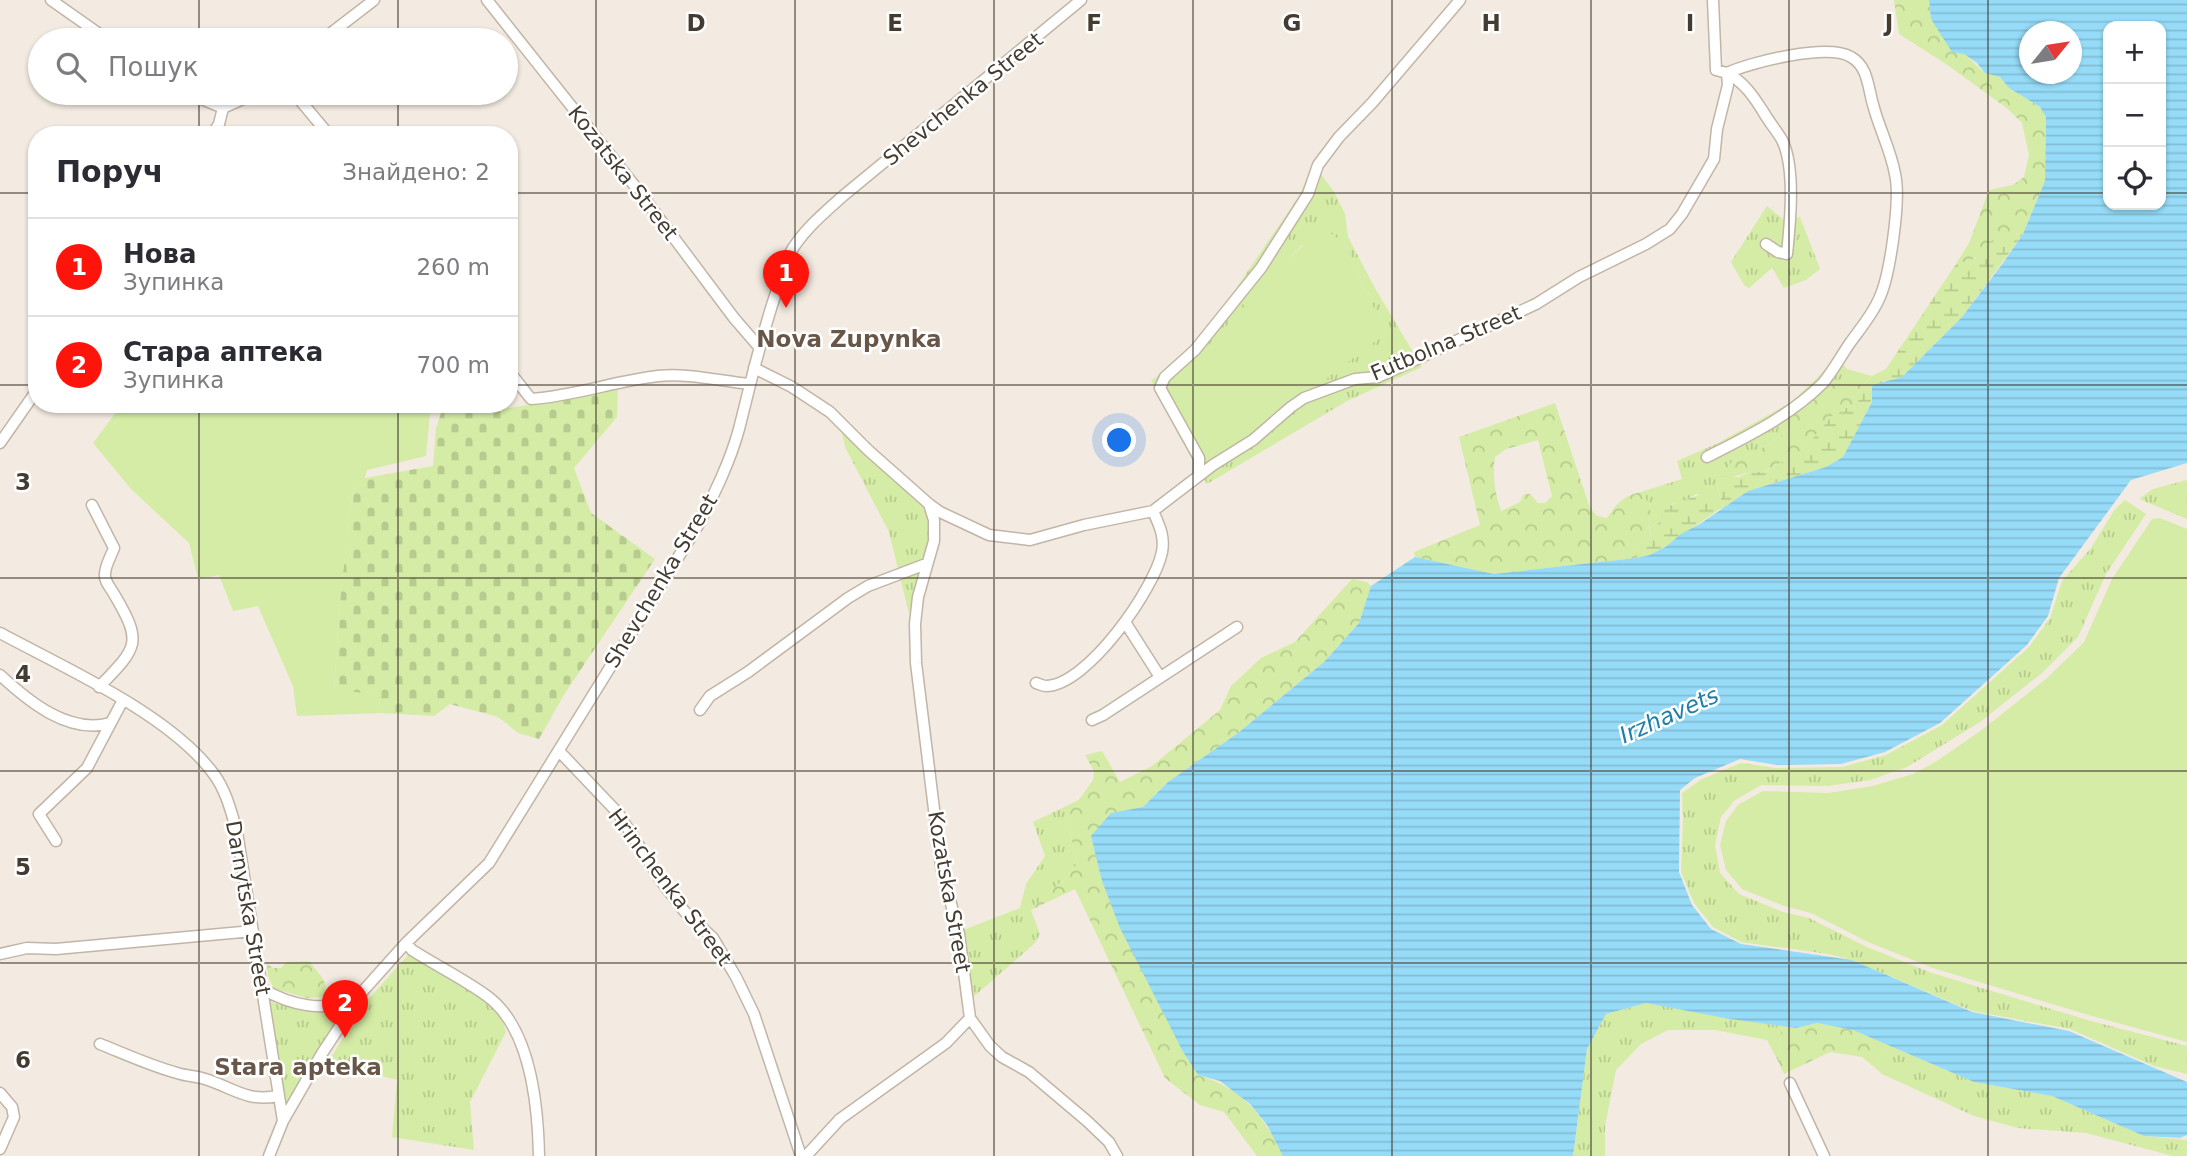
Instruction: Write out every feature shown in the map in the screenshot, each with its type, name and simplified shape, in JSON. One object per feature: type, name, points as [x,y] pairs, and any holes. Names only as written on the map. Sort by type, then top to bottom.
[{"type":"street","points":[[51,0],[90,28]]},
{"type":"street","points":[[338,28],[374,0]]},
{"type":"street","name":"Kozatska Street","points":[[487,0],[509,28]]},
{"type":"street","name":"Shevchenka Street","points":[[269,1156],[283,1121],[356,1000],[406,943],[489,863],[700,522],[724,473],[759,347],[789,257],[819,218],[1081,0]]},
{"type":"street","points":[[1199,475],[1199,458],[1160,388],[1165,377],[1195,349],[1261,268],[1308,194],[1318,165],[1339,137],[1372,103],[1460,0]]},
{"type":"street","points":[[1713,0],[1716,69],[1740,80],[1782,141],[1786,153],[1791,202],[1787,254],[1778,253],[1766,244]]},
{"type":"street","name":"Kozatska Street","points":[[518,39],[638,190],[733,318],[759,347]]},
{"type":"street","points":[[1707,457],[1781,418],[1825,380],[1880,298],[1894,230],[1897,195],[1894,167],[1873,106],[1863,66],[1851,56],[1824,53],[1774,58],[1727,73]]},
{"type":"street","name":"Futbolna Street","points":[[1153,511],[1199,475],[1253,440],[1304,398],[1355,379],[1378,377],[1536,304],[1579,276],[1646,244],[1670,229],[1682,214],[1714,159],[1727,73]]},
{"type":"street","points":[[216,105],[223,108],[230,105]]},
{"type":"street","points":[[304,105],[322,126]]},
{"type":"street","points":[[218,126],[223,108]]},
{"type":"street","points":[[754,368],[792,387],[830,412],[868,450],[940,512],[989,534],[1030,540],[1084,525],[1153,511],[1163,534],[1161,554],[1125,622],[1102,653],[1083,668],[1066,679],[1047,686],[1036,683]]},
{"type":"street","points":[[518,382],[531,399],[554,398],[660,376],[699,377],[750,384]]},
{"type":"street","points":[[0,443],[28,403]]},
{"type":"street","name":"Kozatska Street","points":[[929,504],[934,520],[933,541],[918,597],[915,624],[916,663],[941,866],[959,934],[970,1018],[990,1046],[1002,1057],[1029,1072],[1087,1121],[1109,1142],[1117,1156]]},
{"type":"street","points":[[92,505],[114,548],[104,571],[105,580],[127,613],[132,627],[130,651],[99,687]]},
{"type":"street","points":[[700,710],[710,696],[748,672],[848,598],[868,586],[926,564]]},
{"type":"street","points":[[1125,622],[1160,677]]},
{"type":"street","points":[[1092,720],[1237,627]]},
{"type":"street","name":"Darnytska Street","points":[[0,633],[159,722],[197,755],[213,773],[226,796],[237,832],[283,1121]]},
{"type":"street","points":[[0,675],[47,711],[88,726],[110,723]]},
{"type":"street","points":[[56,841],[39,814],[87,768],[123,701]]},
{"type":"street","name":"Hrinchenka Street","points":[[559,751],[618,813],[685,912],[713,938],[754,1014],[803,1156],[840,1119],[946,1043],[970,1018]]},
{"type":"street","points":[[0,954],[27,948],[56,949],[253,931]]},
{"type":"street","points":[[406,943],[412,950],[487,996],[508,1015],[527,1055],[539,1156]]},
{"type":"street","points":[[263,989],[280,999],[306,1005],[328,1007],[356,1000]]},
{"type":"street","points":[[100,1044],[146,1063],[203,1078],[245,1095],[261,1099],[278,1096]]},
{"type":"street","points":[[1790,1083],[1824,1156]]},
{"type":"street","points":[[0,1093],[12,1107],[14,1117],[0,1150]]},
{"type":"green space","points":[[1894,0],[1929,0],[1931,19],[1940,32],[1985,73],[2000,77],[2009,88],[2040,107],[2046,117],[2045,181],[2023,234],[2014,233],[1999,238],[1979,255],[1965,262],[1956,264],[1969,243],[1989,190],[2013,185],[2024,177],[2029,155],[2022,123],[2008,109],[1946,64],[1899,34]]},
{"type":"green space","points":[[1313,164],[1333,190],[1345,214],[1348,237],[1422,367],[1347,401],[1207,484],[1151,380],[1163,373],[1190,348],[1224,306],[1299,196]],"holes":[[[1344,243],[1368,299],[1386,326],[1383,335],[1306,393],[1165,390],[1302,245]]]},
{"type":"green space","points":[[1767,206],[1784,220],[1800,217],[1820,269],[1806,280],[1784,288],[1772,268],[1749,288],[1744,285],[1731,262]]},
{"type":"green space","points":[[1321,229],[1344,243],[1368,299],[1386,326],[1383,335],[1255,434],[1209,463],[1165,390]]},
{"type":"green space","points":[[2005,232],[2023,234],[1962,317],[1902,377],[1883,381],[1843,457],[1826,467],[1748,491],[1723,508],[1717,483],[1721,477],[1764,472],[1793,456],[1807,445],[1832,416],[1857,402],[1863,395],[1863,385],[1872,376],[1886,369],[1956,264],[1975,259],[1991,241]]},
{"type":"green space","points":[[1837,356],[1847,369],[1872,376],[1863,385],[1827,386],[1818,377]]},
{"type":"green space","points":[[1818,377],[1827,386],[1863,385],[1863,395],[1857,402],[1832,416],[1807,445],[1793,456],[1763,472],[1721,477],[1731,463],[1766,446],[1790,429],[1790,403]]},
{"type":"green space","points":[[618,390],[617,417],[574,468],[591,513],[655,559],[565,693],[539,739],[518,733],[498,717],[450,704],[434,716],[382,713],[377,695],[334,690],[341,589],[353,489],[365,478],[433,466],[436,428],[441,413],[518,413],[518,407]]},
{"type":"green space","points":[[1555,403],[1590,508],[1597,516],[1607,518],[1621,501],[1641,492],[1651,507],[1648,523],[1652,537],[1638,547],[1636,558],[1494,574],[1415,557],[1414,552],[1480,525],[1459,437]],"holes":[[[1538,440],[1552,496],[1545,503],[1538,503],[1530,494],[1524,494],[1520,502],[1501,511],[1495,484],[1495,457],[1506,449]]]},
{"type":"green space","points":[[1790,403],[1790,429],[1766,446],[1731,463],[1717,484],[1723,508],[1718,510],[1711,498],[1696,494],[1683,502],[1671,504],[1659,523],[1650,528],[1648,523],[1651,507],[1641,492],[1682,479],[1677,461],[1718,443]]},
{"type":"green space","points":[[115,413],[430,413],[426,456],[367,470],[365,478],[353,489],[341,589],[334,689],[377,695],[382,713],[297,716],[293,686],[258,606],[233,611],[219,575],[198,579],[189,543],[131,489],[93,443]]},
{"type":"green space","points":[[842,433],[899,481],[928,513],[930,545],[918,577],[909,614],[889,532],[845,447]]},
{"type":"green space","points":[[2187,480],[2187,519],[2139,499],[2153,489]]},
{"type":"green space","points":[[1704,493],[1711,498],[1718,510],[1667,546],[1650,555],[1636,558],[1638,547],[1652,537],[1650,528],[1659,523],[1666,507]]},
{"type":"green space","points":[[2125,500],[2146,514],[2106,574],[2078,637],[2042,673],[1980,722],[1907,767],[1870,780],[1828,786],[1761,785],[1734,801],[1721,817],[1715,845],[1720,873],[1739,894],[1783,912],[1809,918],[1867,947],[1932,973],[2091,1021],[2187,1046],[2187,1074],[2154,1066],[2070,1029],[1972,1011],[1852,960],[1741,942],[1713,927],[1694,903],[1681,872],[1682,793],[1702,779],[1741,763],[1776,768],[1842,767],[1886,755],[1942,725],[2029,647],[2050,618],[2062,581],[2091,548],[2115,509]]},
{"type":"green space","points":[[2160,518],[2187,529],[2187,1042],[1933,968],[1868,942],[1811,913],[1784,906],[1742,889],[1726,870],[1720,845],[1726,821],[1738,805],[1763,791],[1828,793],[1873,786],[1913,774],[1937,761],[2046,679],[2084,642],[2112,579],[2152,519]]},
{"type":"green space","points":[[1352,579],[1367,582],[1371,586],[1359,623],[1324,662],[1238,733],[1168,782],[1143,807],[1111,813],[1198,1075],[1228,1088],[1250,1105],[1283,1154],[1257,1156],[1224,1112],[1200,1105],[1165,1078],[1075,889],[1031,910],[1078,863],[1066,818],[1093,780],[1094,771],[1085,755],[1102,751],[1120,782],[1152,766],[1220,710],[1231,686],[1261,658],[1295,642]]},
{"type":"green space","points":[[1081,799],[1066,818],[1078,863],[1031,910],[1040,934],[1035,943],[962,1007],[953,934],[1020,908],[1026,884],[1045,856],[1033,822]]},
{"type":"green space","points":[[409,954],[480,996],[501,1019],[506,1032],[470,1102],[474,1150],[392,1137],[397,1080],[336,1064],[330,1059],[363,1005]]},
{"type":"green space","points":[[310,961],[324,981],[324,997],[308,998],[274,989],[268,976],[267,964],[273,968],[281,968],[286,962]]},
{"type":"green space","points":[[270,1001],[306,1011],[344,1009],[284,1107]]},
{"type":"green space","points":[[1646,1003],[1782,1026],[1778,1061],[1767,1040],[1715,1030],[1668,1030],[1641,1044],[1616,1070],[1605,1126],[1605,1156],[1573,1156],[1587,1049],[1606,1014]]},
{"type":"green space","points":[[1817,1023],[1853,1030],[1888,1045],[1873,1066],[1862,1057],[1830,1052],[1784,1074],[1778,1061],[1782,1026],[1796,1028]]},
{"type":"green space","points":[[1888,1045],[1974,1082],[2052,1096],[2144,1136],[2187,1140],[2187,1156],[2173,1156],[2086,1133],[2018,1128],[1974,1116],[1882,1074],[1873,1066]]},
{"type":"water","name":"Irzhavets","points":[[1929,0],[2187,0],[2187,463],[2131,480],[2059,578],[2048,616],[2027,645],[1940,723],[1885,752],[1841,764],[1777,765],[1740,759],[1695,778],[1680,790],[1679,872],[1692,905],[1711,929],[1741,944],[1852,960],[1972,1012],[2069,1031],[2187,1082],[2187,1135],[2180,1138],[2144,1136],[2052,1096],[1974,1082],[1853,1030],[1817,1023],[1796,1028],[1646,1003],[1606,1014],[1587,1049],[1573,1156],[1283,1156],[1267,1125],[1250,1104],[1220,1081],[1198,1075],[1182,1050],[1120,928],[1102,881],[1091,836],[1111,813],[1143,807],[1168,782],[1238,733],[1324,662],[1359,623],[1371,586],[1415,557],[1494,574],[1650,555],[1748,491],[1826,467],[1843,457],[1872,402],[1872,386],[1902,377],[1962,317],[2023,234],[2045,181],[2046,117],[2040,107],[2009,88],[2000,77],[1985,73],[1964,54],[1952,52],[1931,19]]},
{"type":"place","name":"Нова","points":[[786,308]]},
{"type":"place","name":"Стара аптека","points":[[345,1038]]},
{"type":"district","name":"Nova Zupynka","points":[[849,339]]},
{"type":"district","name":"Stara apteka","points":[[298,1067]]}]
